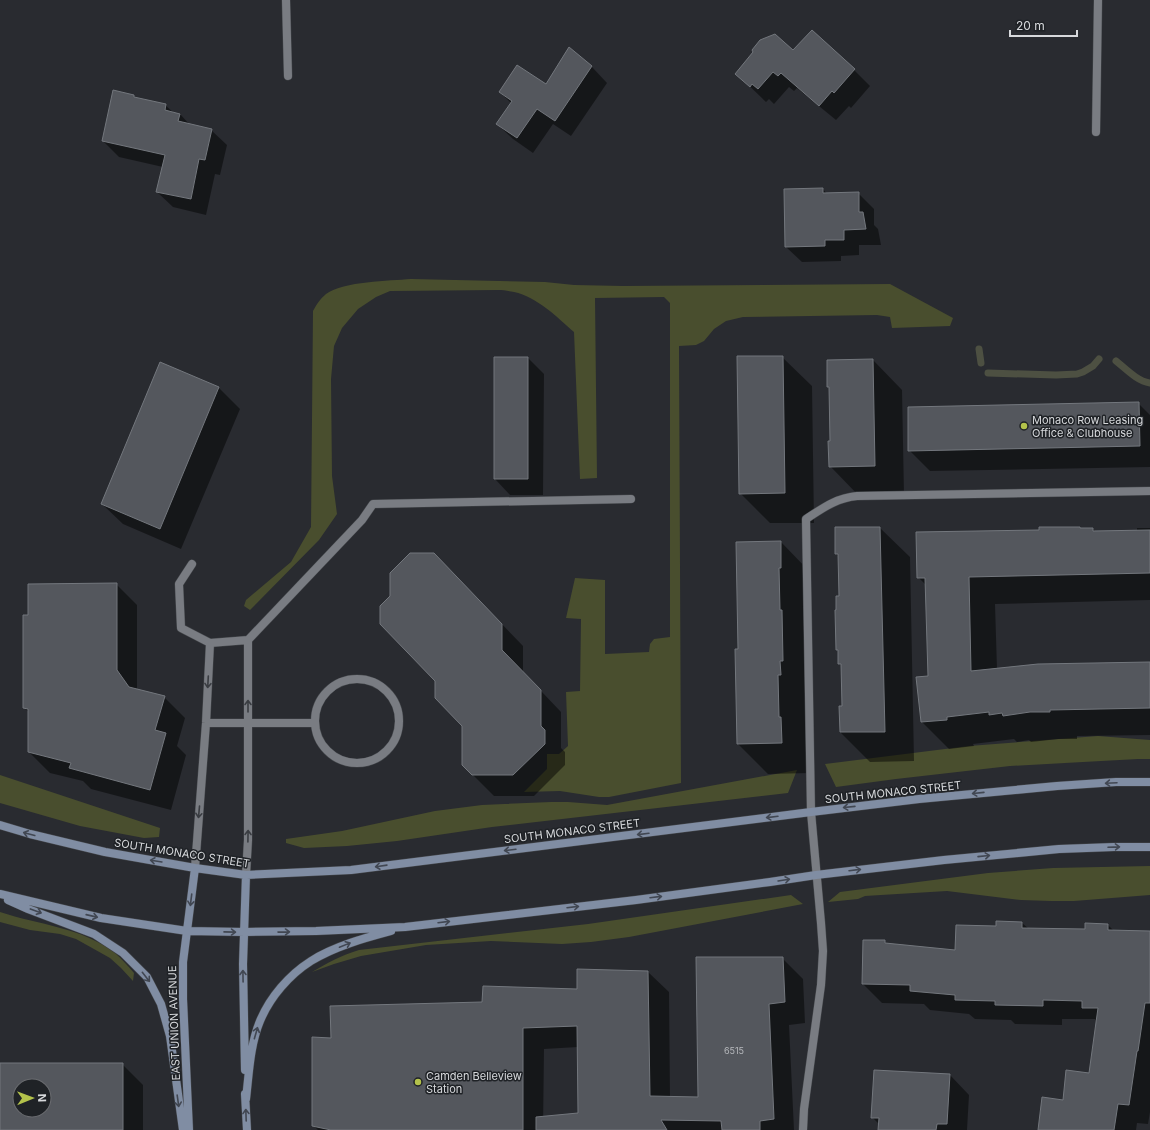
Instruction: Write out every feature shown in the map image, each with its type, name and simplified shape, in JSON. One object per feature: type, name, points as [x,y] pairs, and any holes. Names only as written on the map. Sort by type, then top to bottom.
[{"type":"main road","name":"SOUTH MONACO STREET","points":[[0,825],[104,852],[195,868],[246,875],[351,870],[811,812],[1017,789],[1086,784],[1150,782]]},
{"type":"main road","points":[[0,895],[101,918],[187,931],[316,931],[406,927],[636,900],[770,882],[816,874],[944,860],[1026,852],[1114,847],[1150,847]]},
{"type":"main road","name":"EAST UNION AVENUE","points":[[189,1130],[183,999],[183,962],[195,868]]},
{"type":"main road","points":[[246,875],[243,964],[247,1130]]},
{"type":"main road","points":[[0,895],[28,909],[94,934],[123,953],[147,977],[161,1004],[168,1024],[183,1130]]},
{"type":"main road","points":[[246,1099],[249,1068],[260,1021],[268,1004],[279,989],[296,972],[323,954],[363,939],[406,927]]},
{"type":"street","points":[[286,0],[288,76]]},
{"type":"street","points":[[1096,132],[1098,0]]},
{"type":"street","points":[[803,1130],[804,1109],[821,985],[823,951],[811,812],[806,519],[835,501],[857,496],[1150,491]]},
{"type":"street","points":[[192,564],[179,584],[181,628],[210,643],[248,640],[362,520],[373,504],[631,499]]},
{"type":"street","points":[[246,875],[248,840],[248,640]]},
{"type":"street","points":[[195,868],[206,723],[210,643]]},
{"type":"street","points":[[363,678],[376,682],[388,691],[396,703],[400,720],[398,734],[394,743],[382,755],[368,762],[360,763],[349,763],[338,759],[331,754],[321,743],[315,723],[316,710],[324,695],[329,690],[338,683],[351,679],[363,678]]},
{"type":"street","points":[[206,723],[315,723]]},
{"type":"green space","points":[[411,279],[545,282],[574,285],[623,286],[890,284],[953,318],[950,326],[892,328],[890,317],[877,315],[743,317],[726,321],[714,329],[704,341],[696,345],[679,346],[681,783],[609,797],[599,797],[560,791],[524,792],[547,769],[547,754],[559,754],[568,746],[566,692],[580,691],[581,619],[566,618],[575,578],[605,580],[605,654],[649,652],[650,644],[654,639],[670,637],[670,303],[664,297],[595,298],[597,478],[580,479],[574,332],[546,308],[531,298],[504,290],[498,290],[390,291],[376,297],[358,309],[342,328],[334,346],[331,379],[332,476],[337,514],[319,540],[250,610],[244,606],[246,600],[291,562],[311,527],[313,311],[326,294],[344,286],[367,282]]},
{"type":"green space","points":[[1098,736],[1150,740],[1150,759],[1010,766],[836,787],[825,764],[969,746]]},
{"type":"green space","points":[[797,770],[788,793],[492,827],[397,841],[347,846],[304,848],[286,843],[286,839],[342,831],[435,811],[482,805],[551,802],[607,805]]},
{"type":"green space","points":[[0,775],[160,828],[159,837],[144,838],[80,826],[0,803]]},
{"type":"green space","points":[[1150,866],[1150,895],[1074,901],[1051,901],[1021,900],[947,891],[865,896],[858,899],[828,902],[840,892],[988,873],[1053,868]]},
{"type":"green space","points":[[791,895],[803,904],[629,937],[562,944],[491,941],[426,945],[361,956],[312,972],[359,950],[588,924]]},
{"type":"green space","points":[[0,912],[74,932],[102,944],[118,955],[134,973],[133,981],[110,958],[76,939],[60,934],[30,930],[0,922]]},
{"type":"building","points":[[812,30],[855,69],[834,93],[832,91],[819,106],[781,73],[778,76],[773,72],[758,89],[752,84],[750,87],[735,74],[753,52],[752,50],[760,40],[775,34],[793,50]]},
{"type":"building","points":[[569,47],[592,66],[555,121],[537,109],[517,138],[496,124],[512,101],[499,92],[517,65],[546,84]]},
{"type":"building","points":[[113,90],[134,95],[134,97],[166,104],[165,110],[180,114],[178,121],[212,129],[205,160],[199,159],[191,199],[156,192],[165,155],[102,141]]},
{"type":"building","points":[[823,188],[823,193],[859,192],[859,212],[863,212],[866,229],[844,230],[844,240],[825,240],[825,246],[785,247],[784,189]]},
{"type":"building","points":[[737,356],[783,356],[785,493],[739,494]]},
{"type":"building","points":[[494,357],[528,357],[528,479],[494,479]]},
{"type":"building","points":[[873,359],[875,466],[829,467],[829,387],[827,387],[827,360]]},
{"type":"building","points":[[160,362],[219,387],[160,529],[101,504]]},
{"type":"building","name":"Monaco Row Leasing Office & Clubhouse","points":[[1139,402],[1140,446],[908,451],[908,407]]},
{"type":"building","points":[[835,527],[880,527],[885,732],[840,732],[839,706],[842,706],[841,664],[838,664],[838,650],[836,650],[835,610],[836,596],[839,596],[838,554],[835,554]]},
{"type":"building","points":[[1039,527],[1080,527],[1093,528],[1093,531],[1150,530],[1150,573],[969,577],[971,671],[1038,664],[1150,662],[1150,708],[1050,710],[1050,712],[1030,712],[1003,716],[1002,713],[989,715],[989,712],[947,717],[947,720],[921,722],[916,677],[928,676],[925,578],[917,578],[916,532],[1039,530]]},
{"type":"building","points":[[781,541],[781,568],[779,568],[783,661],[780,661],[781,675],[778,675],[779,717],[781,717],[782,743],[737,744],[735,649],[738,649],[736,542]]},
{"type":"building","points":[[410,553],[434,553],[502,624],[502,650],[541,690],[541,726],[545,730],[545,744],[513,775],[472,775],[462,765],[462,726],[435,698],[435,681],[380,624],[380,606],[390,596],[390,573]]},
{"type":"building","points":[[117,583],[117,670],[129,687],[165,696],[155,730],[166,733],[150,790],[69,768],[71,763],[28,752],[28,709],[23,708],[23,615],[28,615],[28,584]]},
{"type":"building","points":[[996,921],[1022,922],[1022,928],[1085,929],[1085,923],[1108,924],[1108,930],[1150,931],[1150,1003],[1145,1003],[1129,1105],[1118,1104],[1114,1130],[1038,1130],[1042,1097],[1063,1100],[1066,1070],[1089,1073],[1098,1008],[1082,1008],[1082,1001],[1043,1000],[1043,1006],[995,1005],[995,1001],[955,1000],[955,995],[910,991],[910,985],[862,984],[863,940],[885,940],[885,943],[955,950],[956,925],[996,926]]},
{"type":"building","points":[[696,957],[783,957],[785,1002],[769,1004],[774,1119],[760,1121],[760,1130],[722,1130],[721,1121],[661,1120],[667,1130],[536,1130],[536,1117],[578,1113],[577,1026],[523,1028],[523,1130],[331,1130],[312,1126],[312,1037],[331,1038],[330,1006],[482,1002],[483,986],[577,989],[577,969],[648,971],[650,1096],[698,1097]]},
{"type":"building","points":[[0,1063],[123,1063],[123,1130],[0,1130]]},
{"type":"building","points":[[874,1070],[950,1074],[947,1124],[937,1124],[936,1130],[878,1130],[879,1118],[871,1118]]},
{"type":"waterway","points":[[979,349],[981,363]]},
{"type":"waterway","points":[[988,373],[1056,375],[1077,374],[1093,366],[1099,359]]},
{"type":"waterway","points":[[1116,361],[1136,377],[1150,383]]},
{"type":"place","name":"Monaco Row Leasing Office & Clubhouse","points":[[1024,426]]},
{"type":"place","name":"Camden Belleview Station","points":[[418,1082]]}]
